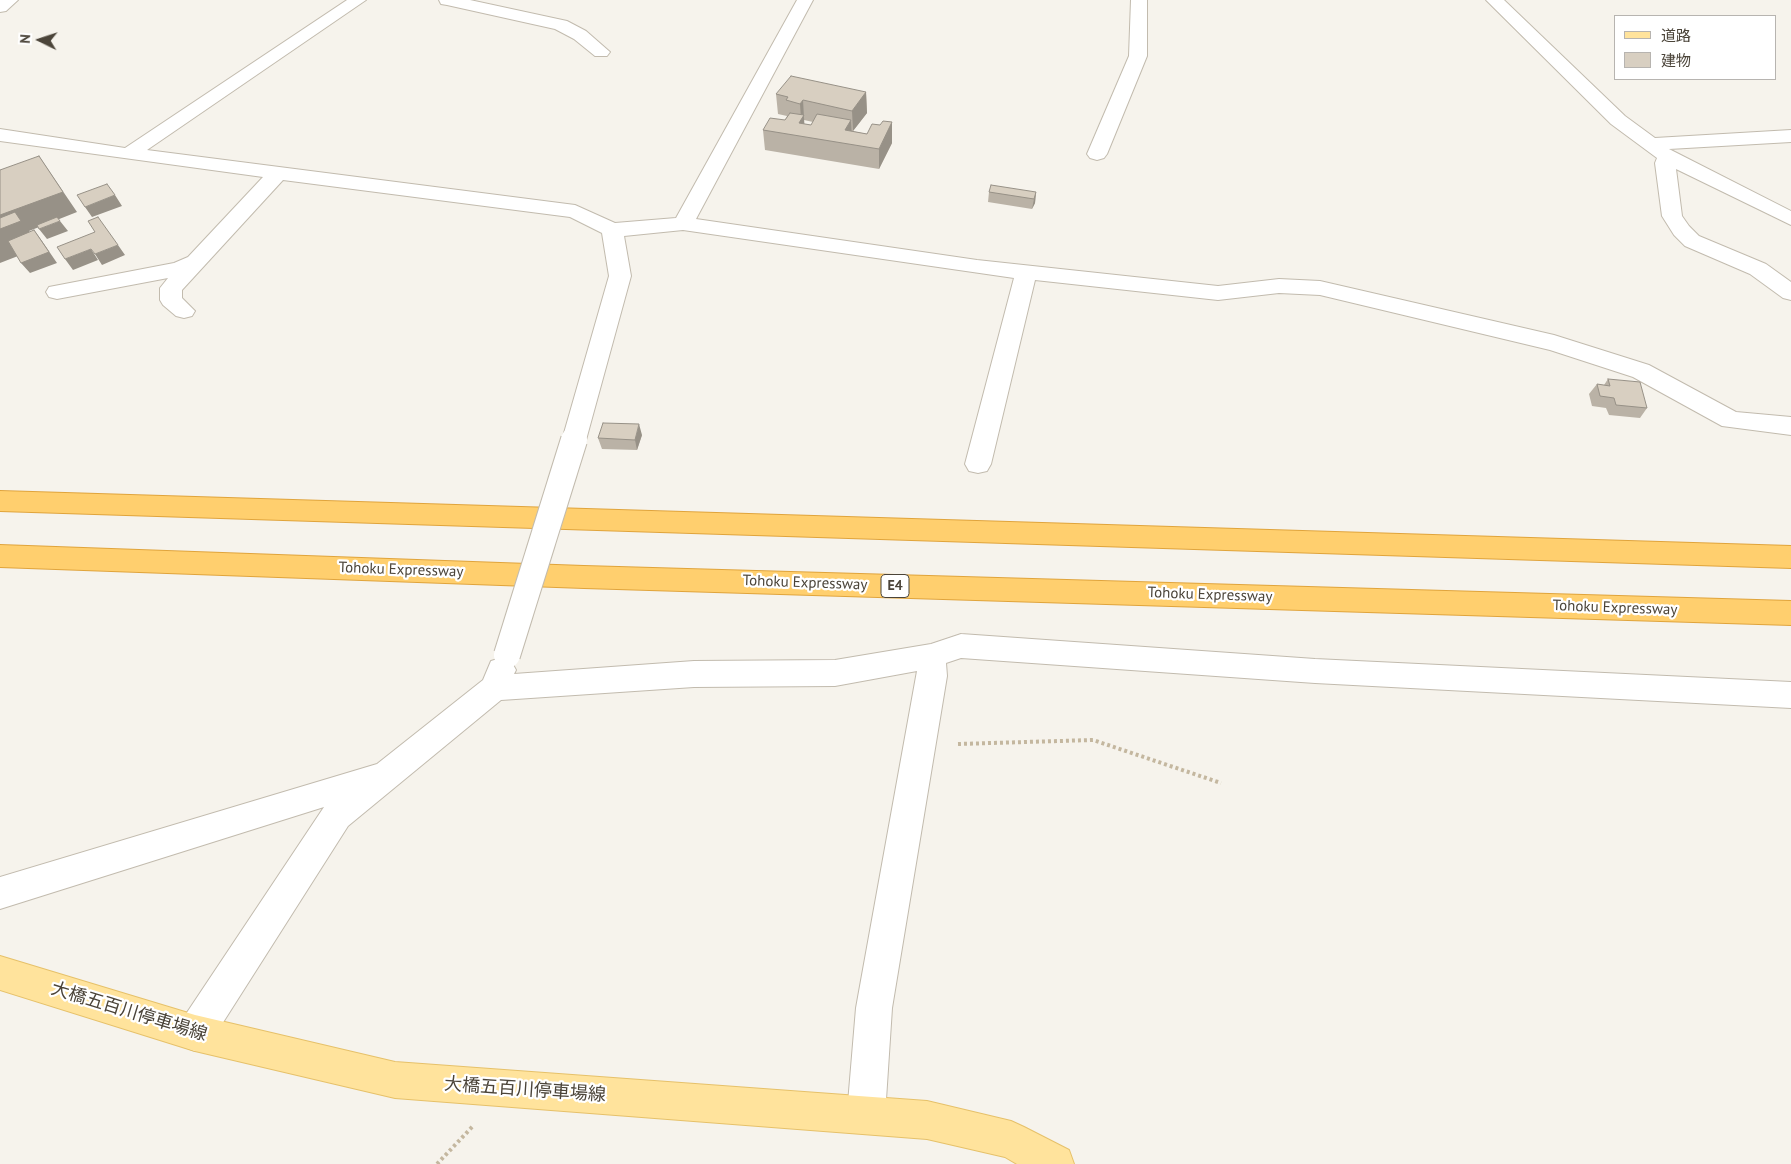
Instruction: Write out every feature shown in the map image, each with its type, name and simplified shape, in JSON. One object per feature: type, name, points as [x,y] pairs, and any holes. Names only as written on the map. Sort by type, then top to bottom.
[{"type":"highway","points":[[0,501],[1791,557]]},
{"type":"highway","name":"Tohoku Expressway","points":[[0,556],[584,577],[1791,613]]},
{"type":"main road","name":"大橋五百川停車場線","points":[[0,973],[195,1033],[395,1080],[927,1120],[1011,1140],[1055,1164]]},
{"type":"street","points":[[0,8],[10,0]]},
{"type":"street","points":[[129,154],[358,0]]},
{"type":"street","points":[[447,0],[561,25],[580,35],[601,52]]},
{"type":"street","points":[[683,224],[805,0]]},
{"type":"street","points":[[1097,154],[1138,56],[1139,0]]},
{"type":"street","points":[[1494,0],[1618,120],[1650,144],[1668,157],[1791,219]]},
{"type":"street","points":[[0,135],[129,154],[575,211],[612,230],[683,224],[1026,272],[1218,293],[1279,286],[1320,288],[1554,343],[1641,371],[1731,420],[1791,426]]},
{"type":"street","points":[[1650,144],[1791,136]]},
{"type":"street","points":[[1668,157],[1665,163],[1672,216],[1681,230],[1692,241],[1758,269],[1791,293]]},
{"type":"street","points":[[184,311],[171,300],[171,288],[278,173]]},
{"type":"street","points":[[195,1033],[337,815],[495,688],[574,440],[620,276],[612,230]]},
{"type":"street","points":[[57,292],[179,269],[194,262]]},
{"type":"street","points":[[978,464],[1026,272]]},
{"type":"street","points":[[495,688],[694,674],[835,673],[931,656],[961,646],[1315,671],[1791,695]]},
{"type":"street","points":[[866,1115],[874,1008],[932,676],[931,656]]},
{"type":"street","points":[[0,892],[389,773]]},
{"type":"path","points":[[920,746],[1093,740],[1221,783]]},
{"type":"building","points":[[791,76],[866,92],[852,111],[803,100],[800,104],[786,100],[788,97],[776,94]]},
{"type":"building","points":[[790,113],[804,115],[799,123],[811,125],[817,114],[851,120],[845,130],[867,134],[872,124],[880,125],[883,121],[892,122],[879,149],[763,130],[770,118],[785,120]]},
{"type":"building","points":[[39,156],[63,192],[0,215],[0,170]]},
{"type":"building","points":[[107,184],[115,195],[85,207],[77,195]]},
{"type":"building","points":[[991,185],[1036,192],[1034,199],[989,192]]},
{"type":"building","points":[[15,212],[21,221],[0,229],[0,218]]},
{"type":"building","points":[[57,217],[60,221],[39,229],[37,225]]},
{"type":"building","points":[[98,217],[118,245],[95,254],[91,249],[65,259],[57,247],[95,232],[88,221]]},
{"type":"building","points":[[34,230],[49,252],[21,263],[8,241]]},
{"type":"building","points":[[1608,379],[1640,382],[1647,408],[1616,405],[1614,398],[1600,396],[1597,384],[1610,386]]},
{"type":"building","points":[[603,423],[639,424],[635,440],[598,438]]}]
